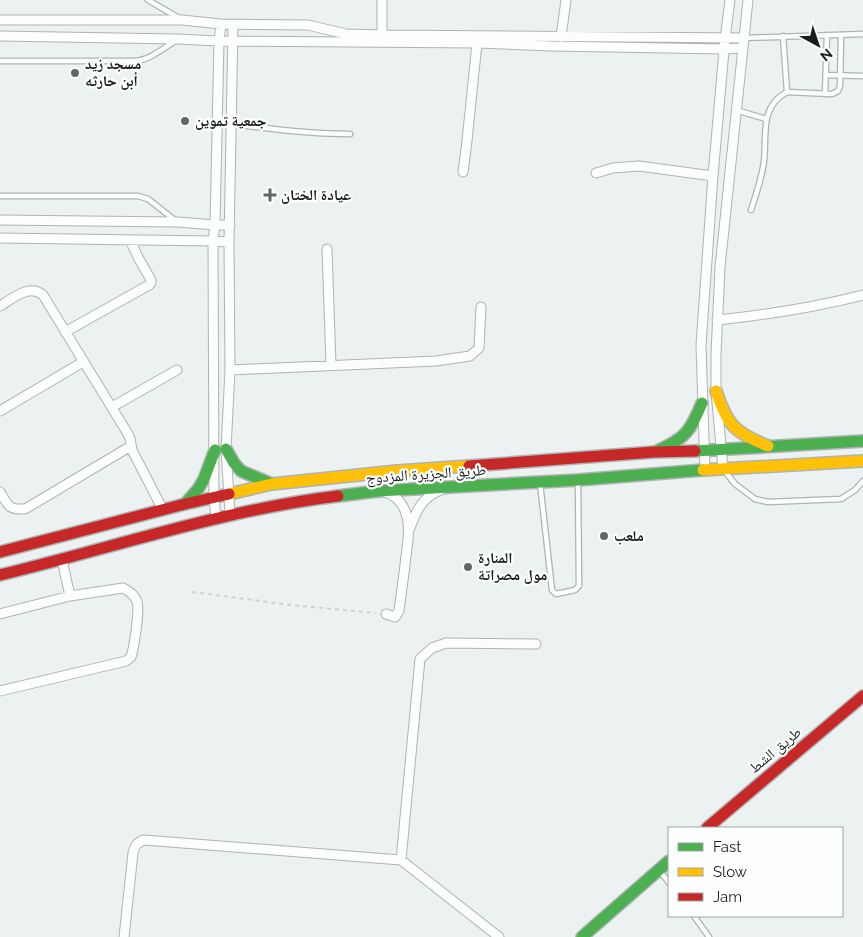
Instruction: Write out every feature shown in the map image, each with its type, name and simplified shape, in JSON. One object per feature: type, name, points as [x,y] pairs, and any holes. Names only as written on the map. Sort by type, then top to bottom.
[{"type":"main road","points":[[716,391],[722,410],[730,423],[738,431],[770,447]]},
{"type":"main road","points":[[654,452],[682,438],[690,429],[702,403]]},
{"type":"main road","name":"طريق الجزيرة المزدوج","points":[[0,552],[185,504],[272,484],[397,471],[654,452],[705,451],[863,441]]},
{"type":"main road","points":[[185,504],[198,489],[220,449],[241,471],[272,484]]},
{"type":"main road","name":"طريق الجزيرة المزدوج","points":[[0,575],[230,514],[306,500],[378,491],[578,480],[723,468],[863,461]]},
{"type":"main road","name":"طريق الشط","points":[[708,827],[863,696]]},
{"type":"main road","points":[[582,937],[668,862]]},
{"type":"street","points":[[382,0],[382,39]]},
{"type":"street","points":[[561,37],[566,0]]},
{"type":"street","points":[[705,470],[700,346],[724,49],[730,0]]},
{"type":"street","points":[[723,468],[716,391],[717,320],[720,268],[748,0]]},
{"type":"street","points":[[0,20],[182,20],[233,25],[308,25],[346,34],[382,39],[561,46],[742,48]]},
{"type":"street","points":[[221,24],[213,241],[220,449],[229,494],[230,514]]},
{"type":"street","points":[[216,518],[214,497],[230,370],[229,242],[233,25]]},
{"type":"street","points":[[0,36],[219,41],[561,37],[743,38]]},
{"type":"street","points":[[463,172],[477,43]]},
{"type":"street","points":[[596,173],[613,168],[639,166],[713,176]]},
{"type":"street","points":[[0,220],[178,222],[230,225]]},
{"type":"street","points":[[0,238],[229,242]]},
{"type":"street","points":[[65,332],[151,283],[130,240]]},
{"type":"street","points":[[327,250],[331,365]]},
{"type":"street","points":[[0,306],[26,291],[36,290],[43,295],[130,438],[131,446],[163,510]]},
{"type":"street","points":[[717,320],[752,317],[827,304],[863,295]]},
{"type":"street","points":[[230,370],[436,361],[470,356],[479,348],[481,306]]},
{"type":"street","points":[[0,411],[83,362]]},
{"type":"street","points":[[112,407],[177,370]]},
{"type":"street","points":[[0,492],[7,504],[15,509],[25,509],[131,446]]},
{"type":"street","points":[[409,530],[416,513],[426,498],[434,492],[458,486]]},
{"type":"street","points":[[378,491],[388,493],[397,498],[408,516],[409,530],[399,611],[395,617],[386,614]]},
{"type":"street","points":[[62,560],[70,596]]},
{"type":"street","points":[[0,614],[70,596],[123,588],[131,592],[138,602],[131,657],[126,661],[0,691]]},
{"type":"street","points":[[401,860],[420,659],[432,648],[446,643],[536,644]]},
{"type":"street","points":[[124,937],[133,853],[138,842],[144,840],[401,860],[499,937]]},
{"type":"lane","points":[[148,0],[182,20]]},
{"type":"lane","points":[[743,38],[863,34]]},
{"type":"lane","points":[[825,94],[827,35]]},
{"type":"lane","points":[[751,210],[764,162],[766,119],[771,106],[787,92],[832,94],[838,91],[840,86],[841,35]]},
{"type":"lane","points":[[783,36],[787,92]]},
{"type":"lane","points":[[0,61],[135,62],[154,56],[177,39]]},
{"type":"lane","points":[[826,75],[863,76]]},
{"type":"lane","points":[[736,110],[766,119]]},
{"type":"lane","points":[[231,124],[292,132],[350,134]]},
{"type":"lane","points":[[0,196],[138,196],[148,199],[178,222]]},
{"type":"lane","points":[[723,468],[735,484],[755,499],[768,502],[841,500],[856,490],[863,481]]},
{"type":"lane","points":[[540,482],[552,590],[556,594],[575,590],[579,586],[578,480]]},
{"type":"lane","points":[[659,870],[668,882]]},
{"type":"lane","points":[[695,917],[709,937]]},
{"type":"path","points":[[192,592],[291,605],[386,614]]},
{"type":"traffic: fast","points":[[659,450],[682,437],[691,427],[702,403]]},
{"type":"traffic: fast","points":[[695,451],[863,441]]},
{"type":"traffic: fast","points":[[226,449],[241,471],[272,484]]},
{"type":"traffic: fast","points":[[185,504],[204,479],[215,450]]},
{"type":"traffic: fast","points":[[338,496],[378,491],[578,480],[703,470]]},
{"type":"traffic: fast","points":[[582,937],[668,862]]},
{"type":"traffic: slow","points":[[716,391],[724,412],[734,426],[748,437],[768,446]]},
{"type":"traffic: slow","points":[[703,470],[863,461]]},
{"type":"traffic: slow","points":[[229,494],[272,484],[397,471],[469,466]]},
{"type":"traffic: jam","points":[[469,466],[654,452],[695,451]]},
{"type":"traffic: jam","points":[[0,552],[229,494]]},
{"type":"traffic: jam","points":[[0,575],[252,510],[338,496]]},
{"type":"traffic: jam","points":[[708,827],[863,696]]},
{"type":"place","name":"مسجد زيد أبن حارثه","points":[[75,73]]},
{"type":"place","name":"جمعية تموين","points":[[185,121]]},
{"type":"place","name":"عيادة الختان","points":[[270,195]]},
{"type":"place","name":"ملعب","points":[[604,536]]},
{"type":"place","name":"المنارة مول مصراتة","points":[[468,567]]}]
